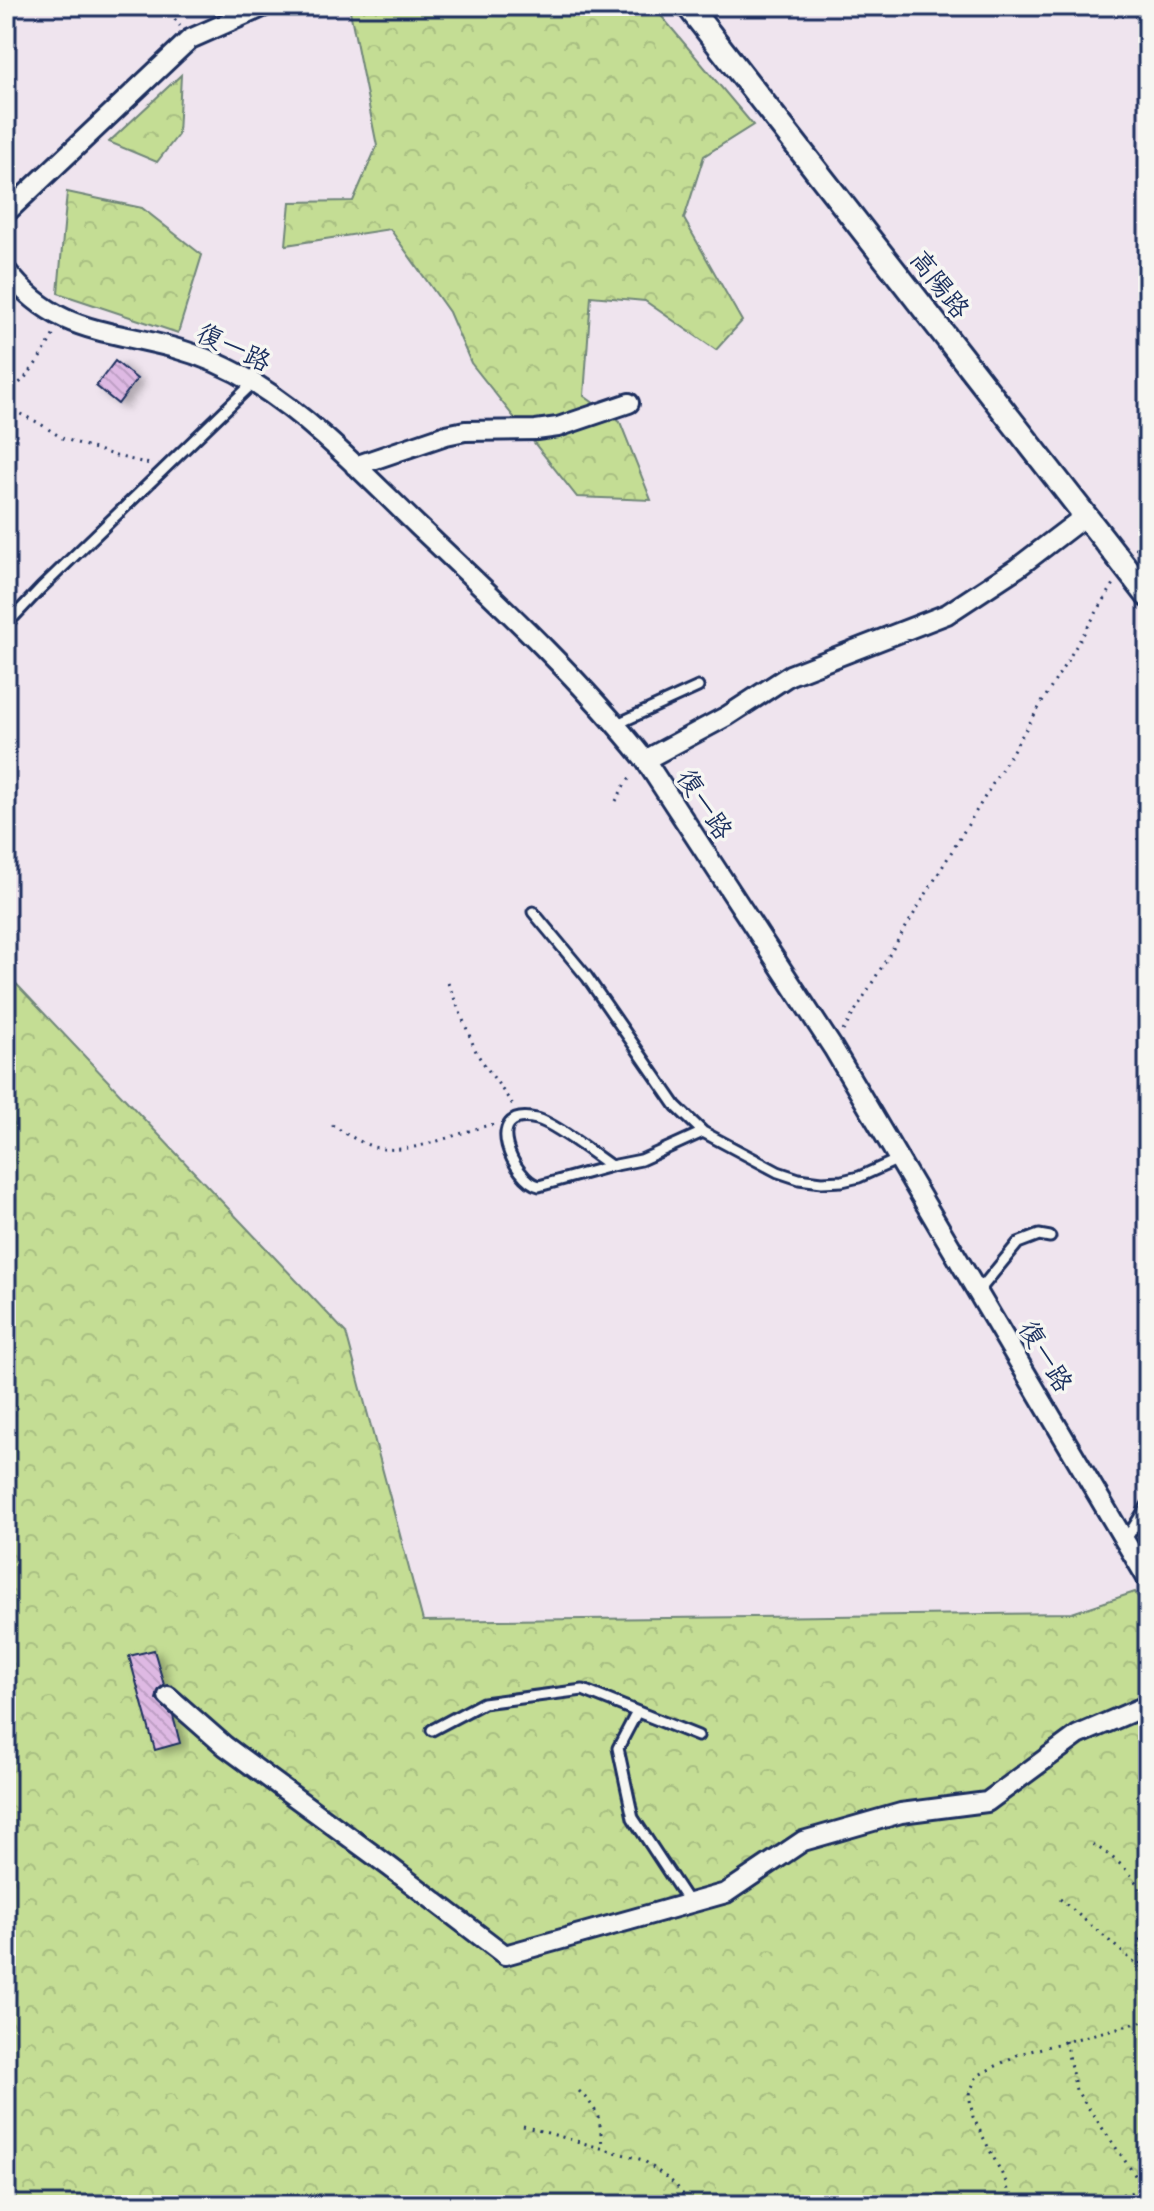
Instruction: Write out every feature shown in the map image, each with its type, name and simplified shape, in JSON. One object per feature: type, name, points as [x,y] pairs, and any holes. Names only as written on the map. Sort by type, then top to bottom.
[{"type":"street","points":[[6,213],[190,39],[265,6]]},
{"type":"street","name":"高陽路","points":[[688,6],[1148,596]]},
{"type":"street","name":"復一路","points":[[6,270],[32,299],[62,318],[101,331],[172,347],[202,357],[254,382],[308,423],[355,466],[539,641],[617,724],[645,760],[833,1048],[1148,1580]]},
{"type":"street","points":[[355,466],[446,435],[465,431],[558,427],[629,403]]},
{"type":"street","points":[[645,760],[727,716],[790,675],[947,614],[1017,568],[1085,516]]},
{"type":"street","points":[[168,1696],[225,1746],[505,1955],[726,1893],[803,1841],[901,1813],[987,1802],[1078,1735],[1148,1705]]},
{"type":"lane","points":[[6,625],[254,382]]},
{"type":"lane","points":[[617,724],[698,687]]},
{"type":"lane","points":[[533,912],[587,977],[676,1106],[703,1132],[778,1172],[799,1179],[842,1181],[899,1159]]},
{"type":"lane","points":[[611,1166],[550,1124],[537,1119],[522,1118],[506,1127],[506,1144],[526,1180],[539,1186],[641,1160],[703,1132]]},
{"type":"lane","points":[[978,1292],[1018,1243],[1039,1235],[1050,1237]]},
{"type":"lane","points":[[1125,1541],[1148,1504]]},
{"type":"lane","points":[[432,1730],[483,1703],[583,1690],[698,1736]]},
{"type":"lane","points":[[637,1712],[618,1748],[633,1818],[689,1903]]},
{"type":"path","points":[[165,6],[190,39]]},
{"type":"path","points":[[6,391],[16,388],[45,350],[62,318]]},
{"type":"path","points":[[6,407],[62,438],[116,456],[166,467]]},
{"type":"path","points":[[833,1048],[1125,566]]},
{"type":"path","points":[[616,801],[625,784],[645,760]]},
{"type":"path","points":[[448,983],[477,1054],[522,1118]]},
{"type":"path","points":[[332,1125],[375,1148],[394,1150],[416,1148],[454,1134],[511,1122]]},
{"type":"path","points":[[1139,1806],[1148,1824]]},
{"type":"path","points":[[1093,1844],[1123,1865],[1143,1894],[1148,1915]]},
{"type":"path","points":[[1060,1899],[1140,1967]]},
{"type":"path","points":[[1148,1925],[1138,1942],[1140,1967],[1148,1989]]},
{"type":"path","points":[[1012,2205],[1006,2182],[973,2117],[969,2094],[977,2076],[1019,2054],[1148,2020]]},
{"type":"path","points":[[1065,2041],[1076,2090],[1147,2192],[1109,2197],[1092,2205]]},
{"type":"path","points":[[579,2091],[594,2106],[602,2147]]},
{"type":"path","points":[[523,2126],[643,2160],[675,2184],[691,2205]]},
{"type":"green space","points":[[349,6],[653,6],[753,125],[704,156],[684,219],[742,321],[716,350],[645,301],[591,296],[584,396],[620,422],[651,500],[577,497],[471,363],[449,312],[390,229],[286,245],[290,202],[353,201],[377,146]]},
{"type":"green space","points":[[181,75],[178,135],[157,162],[109,142]]},
{"type":"green space","points":[[67,192],[142,208],[202,255],[178,333],[58,293]]},
{"type":"green space","points":[[6,973],[346,1333],[423,1621],[1072,1613],[1135,1592],[1148,1614],[1148,2205],[6,2205]]},
{"type":"building","points":[[115,361],[137,379],[118,404],[96,386]]},
{"type":"building","points":[[154,1650],[164,1685],[156,1699],[173,1716],[180,1743],[155,1750],[129,1656]]}]
